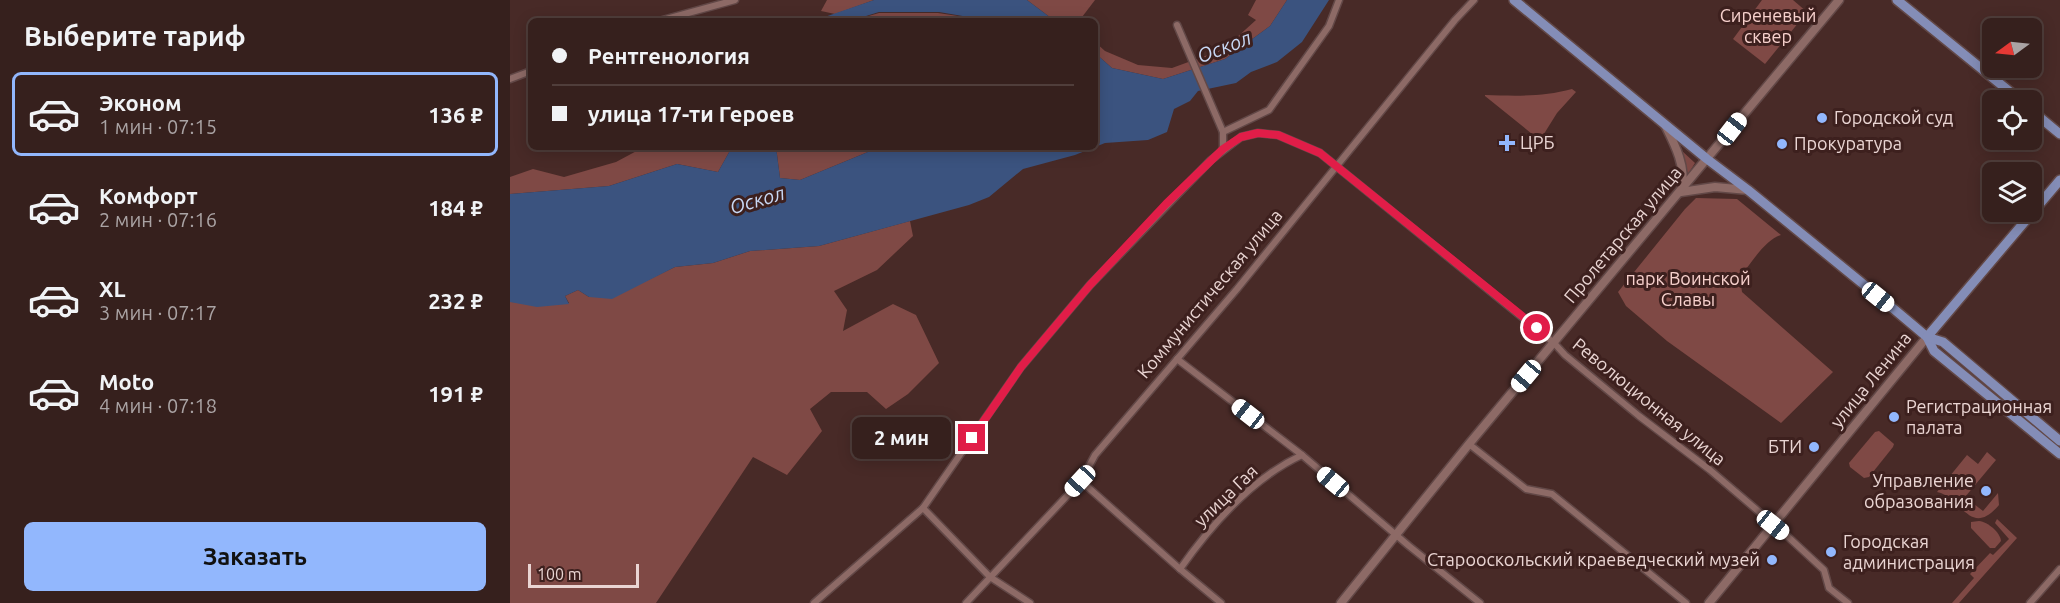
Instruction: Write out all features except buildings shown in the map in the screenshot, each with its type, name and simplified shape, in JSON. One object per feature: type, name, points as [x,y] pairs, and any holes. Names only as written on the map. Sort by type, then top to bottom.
[{"type":"main road","points":[[1515,0],[1927,338],[1934,351],[2060,454]]},
{"type":"main road","name":"Пролетарская улица","points":[[1341,603],[1469,444],[1839,0]]},
{"type":"main road","points":[[1897,0],[2008,90]]},
{"type":"main road","points":[[2042,119],[2060,134]]},
{"type":"main road","points":[[1665,125],[1677,150],[1684,177],[1681,192],[1715,187],[1748,190]]},
{"type":"main road","name":"улица Ленина","points":[[1709,603],[2060,180]]},
{"type":"main road","points":[[1927,338],[1942,342],[2060,441]]},
{"type":"street","points":[[670,18],[735,0]]},
{"type":"street","points":[[1223,132],[1269,110],[1329,26],[1339,0]]},
{"type":"street","name":"Коммунистическая улица","points":[[966,603],[1080,481],[1095,455],[1237,289],[1455,20],[1474,0]]},
{"type":"street","points":[[1177,26],[1223,132],[1223,149]]},
{"type":"street","points":[[510,79],[528,72]]},
{"type":"street","name":"Революционная улица","points":[[814,603],[923,508],[1021,367],[1117,255],[1223,149],[1241,137],[1258,133],[1278,135],[1320,153],[1554,342],[1565,355],[1639,416],[1710,471],[1824,570],[1829,588],[1848,603]]},
{"type":"street","points":[[1177,359],[1302,455],[1480,603]]},
{"type":"street","points":[[1469,444],[1526,489],[1552,494],[1686,603]]},
{"type":"street","name":"улица Гая","points":[[1180,569],[1193,550],[1240,499],[1281,465],[1302,455]]},
{"type":"street","points":[[1080,481],[1221,603]]},
{"type":"street","points":[[923,508],[990,577],[1030,603]]},
{"type":"street","points":[[2030,603],[2060,569]]},
{"type":"green space","points":[[827,0],[874,0],[835,14],[821,11]]},
{"type":"green space","points":[[1027,0],[1095,0],[1081,18],[1051,18]]},
{"type":"green space","points":[[1256,0],[1287,0],[1270,26],[1225,59],[1163,79],[1112,68],[1098,56],[1098,45],[1105,51],[1138,65],[1172,68],[1224,49],[1256,20],[1248,15]]},
{"type":"green space","name":"Сиреневый сквер","points":[[1762,0],[1793,0],[1807,12],[1765,64],[1733,39]]},
{"type":"green space","points":[[879,13],[938,13],[971,18],[862,18]]},
{"type":"green space","points":[[1572,89],[1576,92],[1557,113],[1542,137],[1537,138],[1485,96],[1540,95]]},
{"type":"green space","points":[[638,150],[730,150],[718,172],[677,164],[609,186],[510,194],[510,177],[533,169],[564,177],[616,162]]},
{"type":"green space","points":[[776,150],[873,150],[800,180],[780,178]]},
{"type":"green space","points":[[1681,150],[1695,163],[1687,176],[1686,175]]},
{"type":"green space","name":"парк Воинской Славы","points":[[1696,198],[1737,199],[1781,235],[1775,237],[1764,247],[1740,278],[1742,292],[1833,372],[1781,423],[1667,341],[1626,306],[1618,292]]},
{"type":"green space","points":[[910,221],[913,236],[877,270],[834,291],[847,310],[843,331],[893,304],[916,315],[939,363],[908,394],[886,409],[867,392],[831,392],[810,409],[822,431],[787,475],[753,457],[656,603],[510,603],[510,302],[569,303],[565,296],[578,290],[589,297],[646,281],[675,267],[713,263],[750,251],[819,246]]},
{"type":"green space","points":[[1879,431],[1894,444],[1869,477],[1864,478],[1850,467],[1849,463],[1875,432]]},
{"type":"green space","points":[[1987,452],[1996,460],[1965,497],[1983,511],[1998,493],[1999,505],[1981,518],[1973,517],[1946,495],[1937,492],[1967,455],[1978,464]]},
{"type":"green space","points":[[1997,519],[2017,538],[1959,603],[1952,603],[1974,578],[1970,574],[1990,553],[1993,555],[2009,539],[1995,523]]},
{"type":"green space","points":[[1979,521],[1990,525],[1998,534],[2001,541],[1995,548],[1990,548],[1971,528],[1971,522]]},
{"type":"water","points":[[874,0],[1027,0],[1051,18],[974,18],[939,12],[879,12],[860,18],[822,18]]},
{"type":"water","points":[[1287,0],[1329,0],[1302,42],[1277,62],[1251,72],[1236,83],[1198,91],[1190,101],[1174,109],[1167,132],[1148,140],[1105,143],[1098,146],[1098,56],[1112,68],[1163,79],[1225,59],[1270,26]]},
{"type":"water","name":"Оскол","points":[[730,150],[776,150],[780,178],[800,180],[873,150],[1088,150],[1023,169],[989,197],[969,205],[819,246],[750,251],[713,263],[675,267],[612,299],[589,297],[578,290],[565,296],[569,304],[537,307],[510,302],[510,194],[609,186],[677,164],[718,172]]},
{"type":"place","name":"Городской суд","points":[[1822,118]]},
{"type":"place","name":"ЦРБ","points":[[1507,143]]},
{"type":"place","name":"Прокуратура","points":[[1782,144]]},
{"type":"place","name":"Регистрационная палата","points":[[1894,417]]},
{"type":"place","name":"БТИ","points":[[1814,447]]},
{"type":"place","name":"Управление образования","points":[[1986,491]]},
{"type":"place","name":"Городская администрация","points":[[1831,552]]},
{"type":"place","name":"Старооскольский краеведческий музей","points":[[1772,560]]},
{"type":"route","points":[[972,438],[1021,367],[1117,255],[1210,160],[1241,137],[1258,133],[1278,135],[1320,153],[1537,328]]}]
